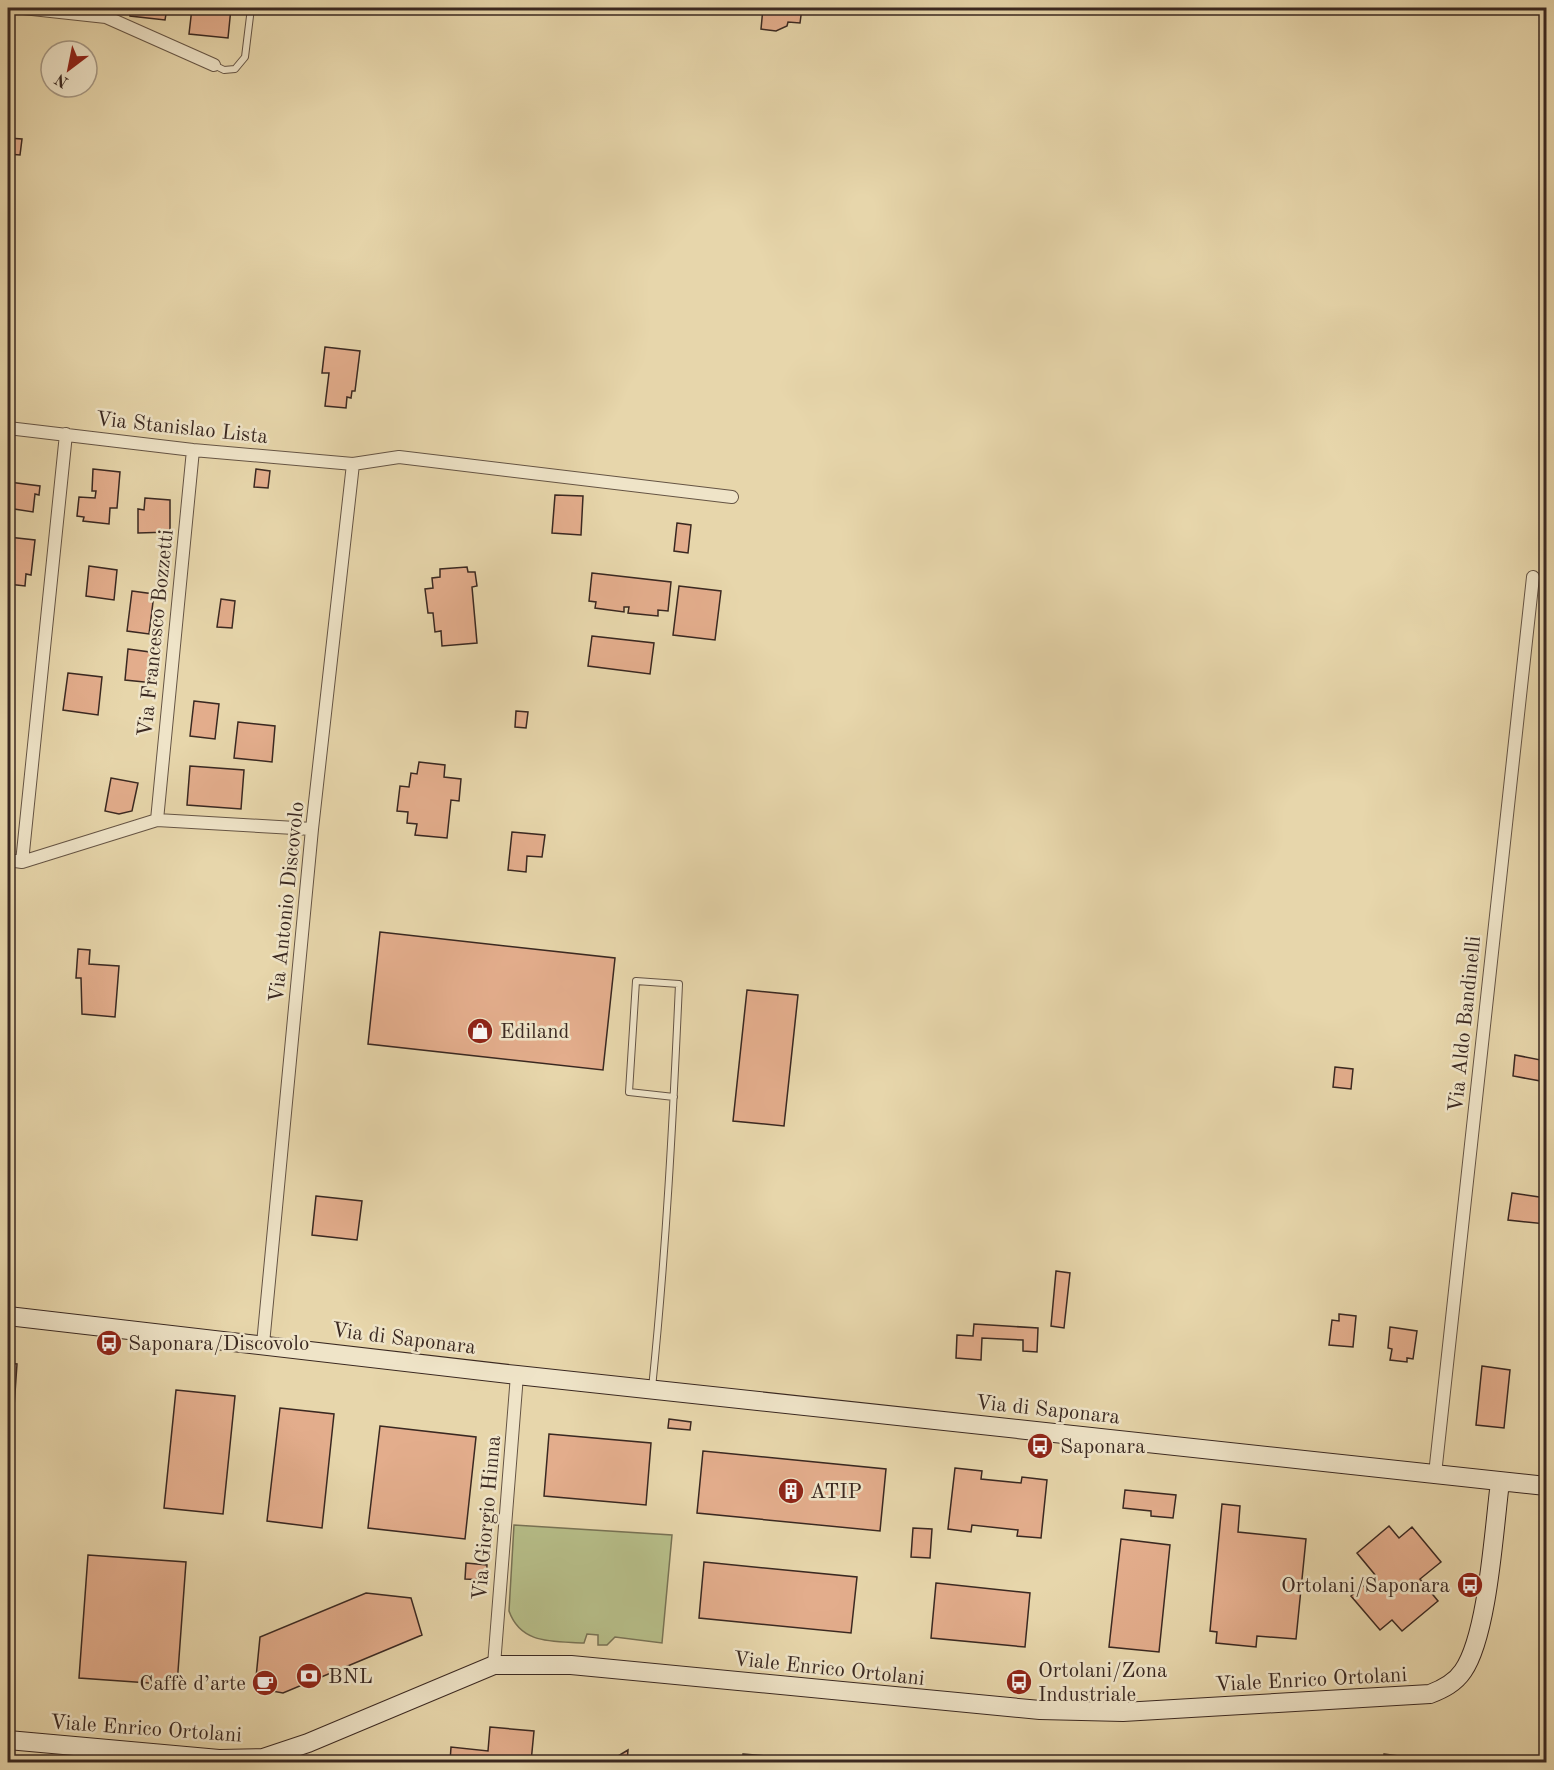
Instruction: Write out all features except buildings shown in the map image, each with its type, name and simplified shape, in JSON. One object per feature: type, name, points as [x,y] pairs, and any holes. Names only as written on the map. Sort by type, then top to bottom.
[{"type":"street","points":[[22,8],[106,12],[214,65]]},
{"type":"street","name":"Via Stanislao Lista","points":[[8,428],[193,450],[353,464],[399,457],[732,497]]},
{"type":"street","points":[[22,862],[66,434]]},
{"type":"street","name":"Via Francesco Bozzetti","points":[[157,820],[193,450]]},
{"type":"street","name":"Via Antonio Discovolo","points":[[263,1344],[312,829],[353,464]]},
{"type":"street","name":"Via Aldo Bandinelli","points":[[1435,1474],[1533,577]]},
{"type":"street","points":[[8,860],[22,862],[157,820],[312,829]]},
{"type":"street","name":"Via di Saponara","points":[[8,1316],[517,1375],[1546,1486]]},
{"type":"street","name":"Via Giorgio Hinna","points":[[494,1665],[517,1375]]},
{"type":"street","name":"Viale Enrico Ortolani","points":[[8,1740],[219,1759],[263,1758],[308,1743],[494,1665],[571,1665],[1040,1710],[1123,1712],[1430,1694],[1452,1683],[1463,1672],[1475,1646],[1488,1576],[1500,1482]]},
{"type":"lane","points":[[214,65],[224,70],[235,69],[245,57],[251,8]]},
{"type":"lane","points":[[652,1389],[667,1222],[674,1097],[680,984],[636,981],[629,1092],[674,1097]]},
{"type":"green space","points":[[514,1525],[672,1535],[662,1643],[615,1637],[607,1645],[598,1645],[598,1635],[587,1634],[584,1643],[550,1641],[530,1636],[522,1630],[514,1622],[509,1611]]},
{"type":"place","name":"Ediland","points":[[480,1031]]},
{"type":"place","name":"Saponara/Discovolo","points":[[109,1343]]},
{"type":"place","name":"Saponara","points":[[1040,1446]]},
{"type":"place","name":"ATIP","points":[[791,1491]]},
{"type":"place","name":"Ortolani/Saponara","points":[[1470,1585]]},
{"type":"place","name":"BNL","points":[[309,1676]]},
{"type":"place","name":"Ortolani/Zona Industriale","points":[[1019,1682]]},
{"type":"place","name":"Caffè d’arte","points":[[265,1683]]}]
